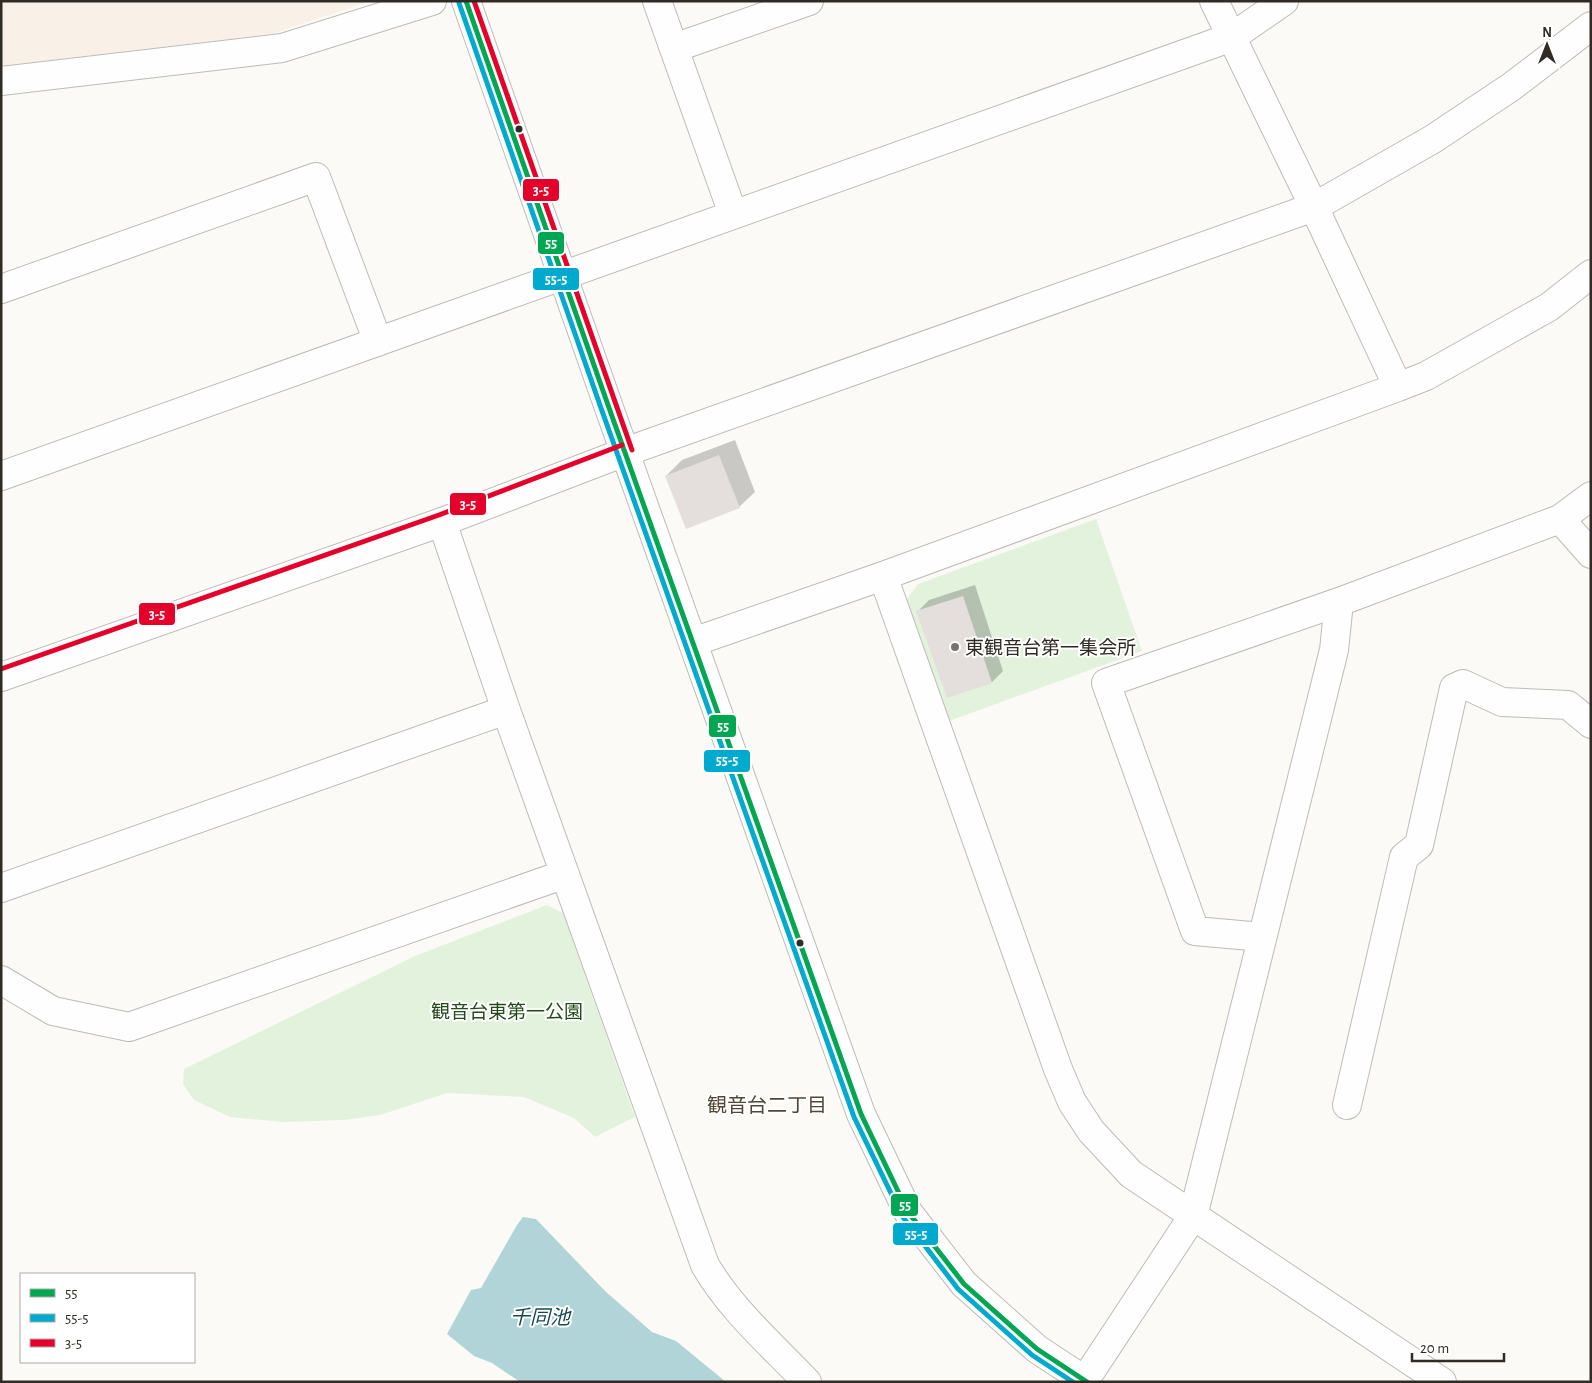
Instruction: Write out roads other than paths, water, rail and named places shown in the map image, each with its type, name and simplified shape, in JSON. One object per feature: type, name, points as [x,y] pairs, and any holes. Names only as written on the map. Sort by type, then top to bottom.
[{"type":"street","points":[[1,81],[282,48],[432,1]]},
{"type":"street","points":[[466,1],[861,1114],[908,1212],[964,1284],[1037,1349],[1086,1381],[1193,1216],[1334,650],[1339,602]]},
{"type":"street","points":[[657,1],[733,214]]},
{"type":"street","points":[[674,48],[809,1]]},
{"type":"street","points":[[1214,1],[1314,207],[1398,388]]},
{"type":"street","points":[[1,476],[1232,37],[1284,1]]},
{"type":"street","points":[[1,677],[442,522],[625,452],[1314,207],[1441,134],[1511,87],[1591,26]]},
{"type":"street","points":[[1,289],[316,178],[378,342]]},
{"type":"street","points":[[693,642],[883,576],[1398,388],[1426,376],[1548,306],[1591,274]]},
{"type":"street","points":[[1262,938],[1195,931],[1106,684],[1339,602],[1560,519],[1591,496]]},
{"type":"street","points":[[1560,519],[1591,554]]},
{"type":"street","points":[[442,522],[506,710],[704,1265],[716,1285],[736,1308],[808,1382]]},
{"type":"street","points":[[883,576],[1058,1069],[1072,1102],[1091,1131],[1131,1174],[1442,1382]]},
{"type":"street","points":[[1347,1105],[1404,857],[1420,845],[1454,688],[1463,684],[1502,702],[1568,706],[1591,724]]},
{"type":"street","points":[[1,888],[506,710]]},
{"type":"street","points":[[1,980],[53,1011],[129,1027],[565,874]]},
{"type":"water","name":"千同池","points":[[523,1217],[536,1219],[606,1292],[652,1332],[676,1341],[726,1382],[520,1382],[492,1363],[474,1356],[447,1334],[471,1290],[481,1288]]},
{"type":"place","name":"東観音台第一集会所","points":[[955,647]]},
{"type":"district","name":"観音台二丁目","points":[[767,1105]]},
{"type":"park label","name":"観音台東第一公園","points":[[507,1011]]}]
